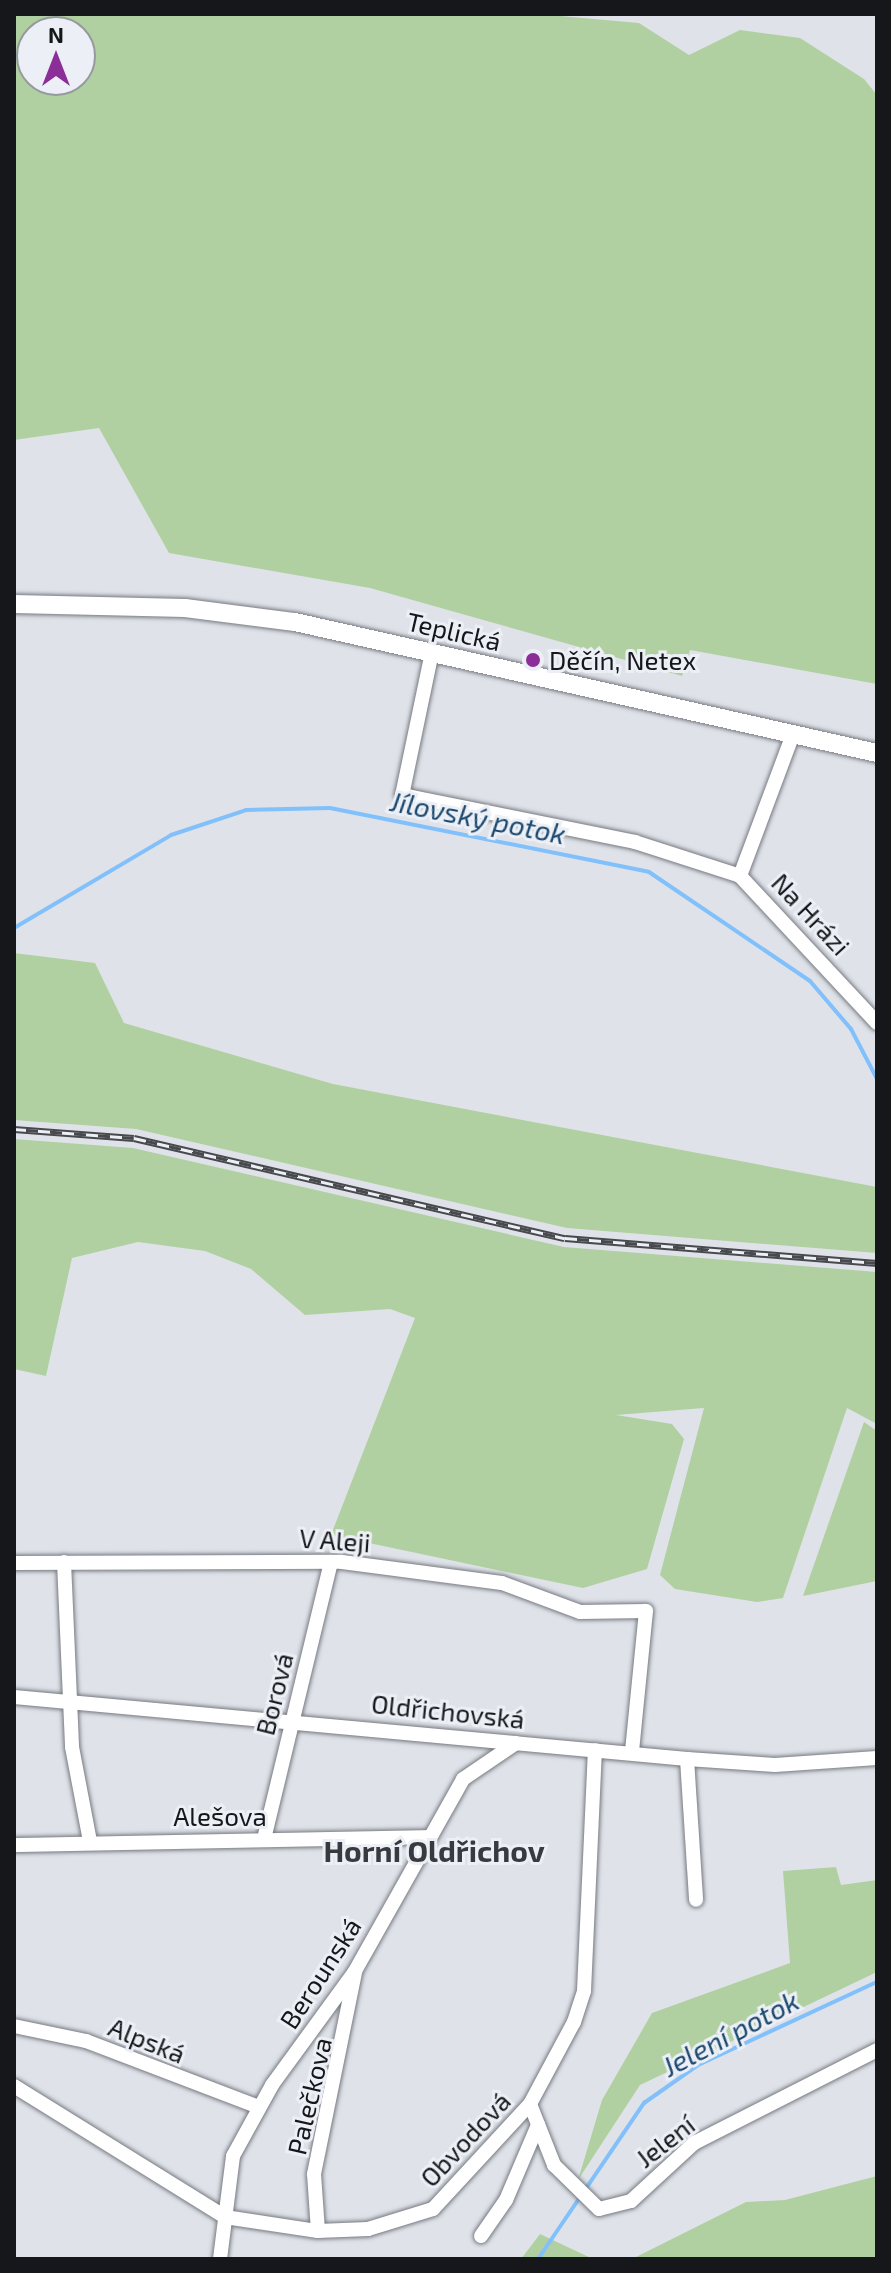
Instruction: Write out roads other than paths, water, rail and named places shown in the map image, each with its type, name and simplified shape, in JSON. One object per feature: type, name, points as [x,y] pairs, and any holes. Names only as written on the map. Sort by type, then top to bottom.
[{"type":"main road","name":"Teplická","points":[[14,604],[238,613],[432,652],[877,753]]},
{"type":"street","points":[[432,652],[402,795],[635,842],[740,876],[793,734]]},
{"type":"street","name":"Na Hrázi","points":[[740,876],[877,1023]]},
{"type":"street","points":[[64,1562],[72,1747],[90,1841]]},
{"type":"street","name":"V Aleji","points":[[14,1563],[331,1562],[502,1583],[580,1612],[646,1611],[632,1752]]},
{"type":"street","name":"Borová","points":[[264,1839],[331,1562]]},
{"type":"street","name":"Oldřichovská","points":[[14,1697],[293,1718],[687,1759],[775,1765],[877,1758]]},
{"type":"street","name":"Berounská","points":[[220,2259],[233,2156],[259,2107],[355,1971],[427,1837],[463,1779],[516,1743]]},
{"type":"street","name":"Obvodová","points":[[14,2086],[225,2217],[318,2231],[368,2229],[433,2209],[530,2104],[554,2068],[584,1991],[595,1750]]},
{"type":"street","points":[[687,1759],[696,1900]]},
{"type":"street","name":"Alešova","points":[[14,1845],[90,1841],[427,1837]]},
{"type":"street","name":"Palečkova","points":[[318,2231],[314,2174],[355,1971]]},
{"type":"street","name":"Alpská","points":[[14,2026],[86,2041],[259,2107]]},
{"type":"street","name":"Jelení","points":[[530,2104],[554,2165],[574,2189],[599,2209],[631,2201],[694,2143],[877,2050]]},
{"type":"street","points":[[481,2236],[506,2200],[538,2125]]},
{"type":"waterway","name":"Jílovský potok","points":[[14,928],[171,835],[246,810],[330,808],[649,872],[810,981],[851,1029],[877,1079]]},
{"type":"waterway","name":"Jelení potok","points":[[538,2259],[644,2103],[698,2065],[877,1982]]},
{"type":"railway","points":[[14,1129],[134,1138],[565,1238],[877,1263]]},
{"type":"place","name":"Děčín, Netex","points":[[533,660]]},
{"type":"district","name":"Horní Oldřichov","points":[[434,1850]]}]
